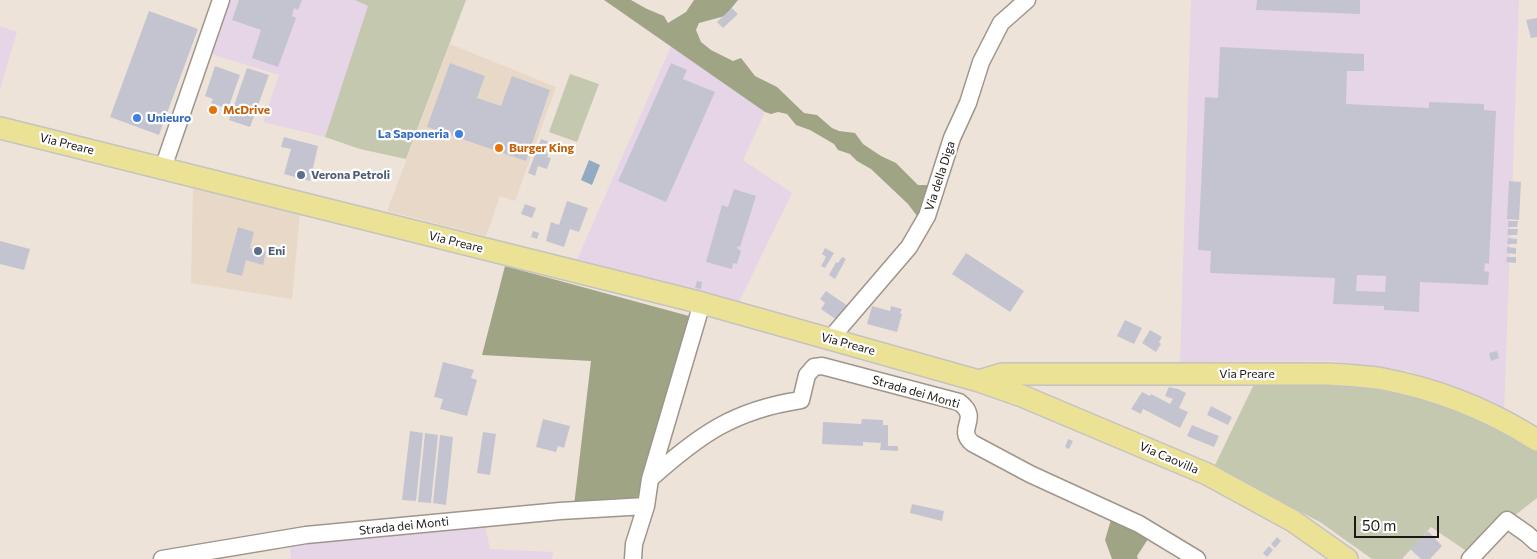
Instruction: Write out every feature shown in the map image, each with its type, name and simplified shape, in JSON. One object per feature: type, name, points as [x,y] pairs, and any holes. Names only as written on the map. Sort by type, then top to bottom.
[{"type":"main road","name":"Via Preare","points":[[0,128],[702,303],[979,381],[1002,374],[1315,374],[1357,376],[1401,384],[1444,396],[1509,423],[1537,440]]},
{"type":"main road","name":"Via Caovilla","points":[[979,381],[1022,396],[1207,474],[1293,522],[1347,559]]},
{"type":"street","points":[[162,168],[221,0]]},
{"type":"street","name":"Via della Diga","points":[[830,339],[909,247],[927,216],[952,138],[968,103],[981,62],[1001,23],[1027,0]]},
{"type":"street","points":[[633,559],[634,544],[646,506],[650,479],[702,303]]},
{"type":"street","name":"Strada dei Monti","points":[[650,479],[681,451],[711,430],[742,414],[801,400],[807,375],[814,367],[822,366],[959,402],[967,408],[970,415],[966,438],[972,443],[1030,474],[1139,524],[1197,559]]},
{"type":"street","name":"Strada dei Monti","points":[[162,559],[306,535],[560,511],[646,506]]},
{"type":"street","points":[[1470,559],[1507,520],[1537,543]]},
{"type":"shaded area","points":[[223,0],[355,0],[369,6],[325,137],[263,122],[279,75],[208,53]]},
{"type":"shaded area","points":[[1191,0],[1519,0],[1504,412],[1409,371],[1332,361],[1180,362]]},
{"type":"shaded area","points":[[0,26],[17,32],[0,89]]},
{"type":"shaded area","points":[[450,44],[556,87],[515,201],[500,196],[486,236],[387,211]]},
{"type":"shaded area","points":[[671,46],[765,112],[743,160],[792,193],[737,306],[575,264]]},
{"type":"shaded area","points":[[193,184],[300,213],[292,299],[191,283]]},
{"type":"shaded area","points":[[484,521],[490,549],[553,552],[552,559],[291,559],[290,546]]},
{"type":"green space","points":[[355,0],[466,0],[406,159],[360,149],[325,137],[368,6]]},
{"type":"green space","points":[[604,0],[631,0],[664,16],[668,23],[686,12],[694,0],[738,0],[725,16],[699,23],[696,30],[701,42],[711,50],[733,61],[741,58],[755,76],[777,87],[804,113],[817,115],[832,128],[839,131],[855,133],[863,144],[896,163],[918,185],[933,185],[920,220],[908,204],[871,169],[857,161],[850,154],[838,150],[834,144],[810,130],[796,125],[787,114],[765,112]]},
{"type":"green space","points":[[570,74],[599,84],[577,142],[549,132]]},
{"type":"green space","points":[[505,266],[689,316],[634,510],[573,514],[591,361],[482,355]]},
{"type":"green space","points":[[1256,380],[1394,388],[1448,405],[1537,450],[1537,498],[1468,552],[1431,527],[1402,559],[1372,559],[1320,522],[1214,467]]},
{"type":"green space","points":[[1115,506],[1145,526],[1148,539],[1137,556],[1138,559],[1112,559],[1105,540]]},
{"type":"water","points":[[589,160],[600,165],[592,185],[581,180]]},
{"type":"building","points":[[239,0],[302,0],[298,10],[294,8],[292,16],[296,18],[278,67],[252,58],[261,30],[232,20]]},
{"type":"building","points":[[1257,0],[1360,0],[1360,14],[1256,10]]},
{"type":"building","points":[[732,8],[738,14],[723,28],[717,22]]},
{"type":"building","points":[[149,11],[198,29],[159,135],[110,117]]},
{"type":"building","points":[[1537,18],[1537,37],[1531,38],[1526,20]]},
{"type":"building","points":[[1220,47],[1364,54],[1364,71],[1347,71],[1346,104],[1429,108],[1429,102],[1484,104],[1484,110],[1496,111],[1489,264],[1485,263],[1484,271],[1489,272],[1488,285],[1420,282],[1419,312],[1384,310],[1384,306],[1333,304],[1335,278],[1210,273],[1211,251],[1198,250],[1205,97],[1218,98]],"holes":[[[1357,275],[1386,276],[1385,292],[1356,291]]]},
{"type":"building","points":[[450,63],[485,76],[477,98],[501,106],[512,76],[550,90],[526,161],[427,127]]},
{"type":"building","points":[[671,63],[687,70],[683,79],[715,92],[666,202],[618,181]]},
{"type":"building","points":[[215,66],[240,75],[228,109],[211,103],[213,99],[205,96]]},
{"type":"building","points":[[247,68],[269,75],[250,127],[229,120]]},
{"type":"building","points":[[284,137],[318,146],[310,181],[284,174],[291,149],[281,147]]},
{"type":"building","points":[[541,139],[552,143],[547,157],[551,158],[547,169],[538,166],[535,176],[528,173]]},
{"type":"building","points":[[1509,181],[1521,182],[1519,220],[1507,219]]},
{"type":"building","points":[[734,189],[756,196],[740,247],[738,246],[737,248],[741,251],[737,264],[733,263],[732,269],[706,262],[722,205],[728,207]]},
{"type":"building","points":[[567,201],[588,208],[579,232],[570,229],[564,247],[546,241],[551,222],[559,225]]},
{"type":"building","points":[[525,204],[536,208],[532,218],[521,214]]},
{"type":"building","points":[[1508,221],[1518,221],[1517,227],[1508,227]]},
{"type":"building","points":[[238,227],[254,232],[250,248],[266,252],[263,265],[246,260],[242,276],[226,272]]},
{"type":"building","points":[[1508,229],[1518,229],[1517,235],[1507,235]]},
{"type":"building","points":[[533,231],[539,233],[537,239],[531,237]]},
{"type":"building","points":[[1508,238],[1517,239],[1517,244],[1507,244]]},
{"type":"building","points":[[0,241],[30,249],[24,270],[0,264]]},
{"type":"building","points":[[1507,247],[1516,248],[1516,254],[1507,253]]},
{"type":"building","points":[[825,248],[834,253],[825,268],[821,266],[826,257],[822,254]]},
{"type":"building","points":[[966,253],[1024,291],[1010,312],[952,274]]},
{"type":"building","points":[[842,257],[846,259],[835,279],[829,275],[836,262],[838,263]]},
{"type":"building","points":[[1507,257],[1516,257],[1516,263],[1506,262]]},
{"type":"building","points":[[697,281],[702,282],[701,289],[695,288]]},
{"type":"building","points":[[826,291],[848,306],[837,320],[821,309],[825,303],[820,299]]},
{"type":"building","points":[[872,306],[890,311],[891,306],[902,309],[897,332],[867,324]]},
{"type":"building","points":[[1125,320],[1142,328],[1134,344],[1117,336]]},
{"type":"building","points":[[1150,330],[1162,337],[1159,342],[1161,344],[1156,352],[1142,343]]},
{"type":"building","points":[[1497,351],[1499,358],[1491,361],[1489,353]]},
{"type":"building","points":[[443,362],[474,370],[471,378],[477,380],[467,416],[440,409],[443,399],[434,397]]},
{"type":"building","points":[[1169,387],[1186,393],[1179,408],[1188,412],[1180,428],[1143,409],[1141,414],[1131,409],[1142,392],[1150,396],[1151,394],[1170,404],[1173,399],[1165,396]]},
{"type":"building","points":[[1211,406],[1232,417],[1228,425],[1207,415]]},
{"type":"building","points":[[543,419],[570,426],[564,448],[558,446],[556,452],[536,447]]},
{"type":"building","points":[[862,419],[883,420],[883,425],[888,425],[888,446],[898,446],[898,451],[880,450],[881,443],[863,442],[863,446],[822,444],[823,422],[861,424]]},
{"type":"building","points":[[1192,425],[1219,436],[1214,447],[1187,436]]},
{"type":"building","points":[[410,431],[423,433],[416,501],[402,500]]},
{"type":"building","points":[[483,432],[496,434],[490,475],[477,473]]},
{"type":"building","points":[[425,433],[438,435],[431,503],[418,502]]},
{"type":"building","points":[[440,435],[453,437],[446,505],[433,503]]},
{"type":"building","points":[[1068,439],[1073,441],[1069,449],[1065,447]]},
{"type":"building","points":[[912,504],[944,511],[942,521],[910,513]]},
{"type":"building","points":[[1428,531],[1442,546],[1430,559],[1421,559],[1410,549]]},
{"type":"building","points":[[1277,537],[1281,541],[1275,548],[1271,544]]},
{"type":"building","points":[[1269,546],[1273,550],[1267,557],[1263,553]]},
{"type":"place","name":"McDrive","points":[[213,110]]},
{"type":"place","name":"Unieuro","points":[[137,118]]},
{"type":"place","name":"La Saponeria","points":[[459,134]]},
{"type":"place","name":"Burger King","points":[[499,148]]},
{"type":"place","name":"Verona Petroli","points":[[301,175]]},
{"type":"place","name":"Eni","points":[[258,251]]}]
